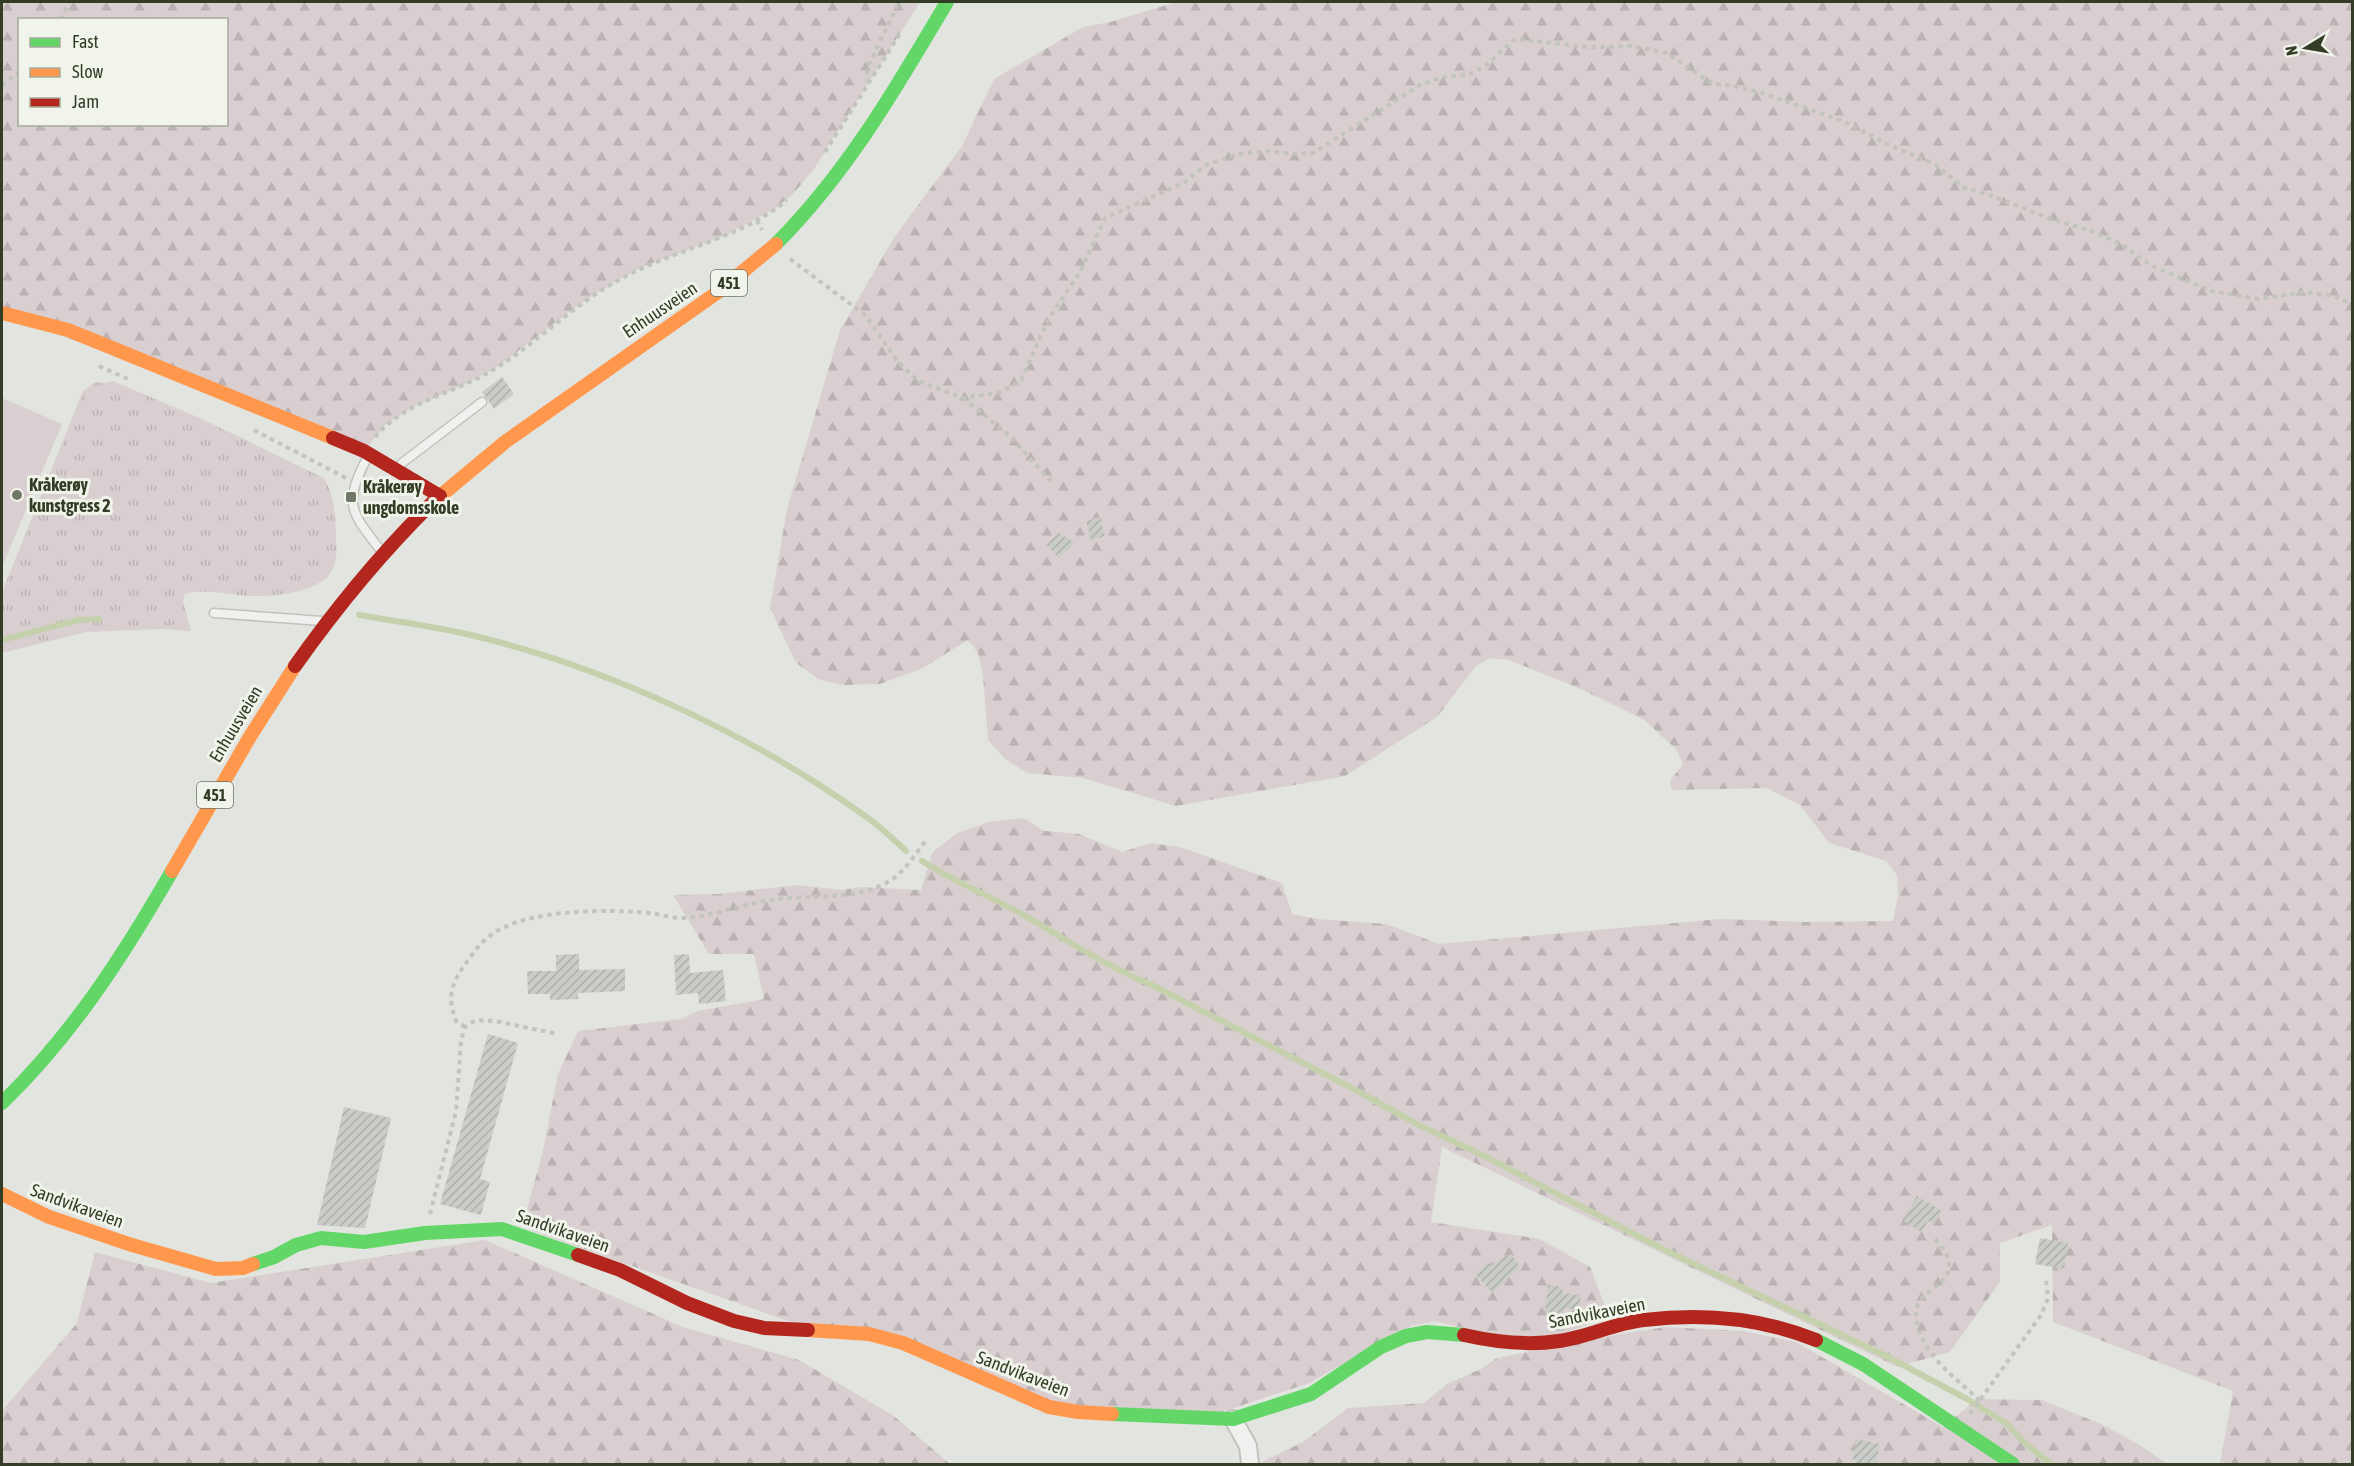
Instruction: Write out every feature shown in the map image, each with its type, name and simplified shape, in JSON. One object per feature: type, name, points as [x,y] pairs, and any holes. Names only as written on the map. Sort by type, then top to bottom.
[{"type":"street","name":"Enhuusveien","points":[[2,1103],[63,1036],[111,973],[155,901],[248,737],[325,621],[440,496],[544,412],[716,294],[774,246],[836,178],[885,105],[947,2]]},
{"type":"street","points":[[2,314],[68,330],[366,453],[440,496]]},
{"type":"street","name":"Sandvikaveien","points":[[2,1194],[57,1220],[132,1245],[216,1269],[243,1268],[274,1257],[296,1245],[321,1238],[364,1242],[425,1233],[502,1229],[620,1270],[687,1303],[734,1321],[764,1328],[869,1334],[894,1341],[1049,1407],[1078,1412],[1233,1419],[1311,1394],[1381,1347],[1406,1336],[1427,1332],[1453,1333],[1496,1342],[1560,1341],[1643,1320],[1708,1318],[1753,1321],[1796,1332],[1831,1346],[1863,1364],[2013,1464]]},
{"type":"street","points":[[1233,1419],[1248,1446],[1250,1464]]},
{"type":"lane","points":[[397,471],[402,463],[482,402]]},
{"type":"lane","points":[[366,453],[354,482],[353,503],[362,527],[384,555]]},
{"type":"lane","points":[[214,614],[325,621]]},
{"type":"path","points":[[62,18],[69,2]]},
{"type":"path","points":[[869,83],[867,74],[869,64],[899,2]]},
{"type":"path","points":[[820,160],[903,29]]},
{"type":"path","points":[[963,398],[998,393],[1021,380],[1049,318],[1080,272],[1106,218],[1185,182],[1206,165],[1239,154],[1269,151],[1292,154],[1313,153],[1420,85],[1443,77],[1468,75],[1485,66],[1515,39],[1575,46],[1631,46],[1668,53],[1713,84],[1736,86],[1759,92],[1842,121],[1935,165],[1963,188],[1995,196],[2051,219],[2092,231],[2123,245],[2150,266],[2211,291],[2258,299],[2304,292],[2333,296],[2352,304]]},
{"type":"path","points":[[2,85],[18,73]]},
{"type":"path","points":[[366,453],[385,425],[413,406],[494,369],[584,301],[618,280],[645,266],[724,236],[757,220],[793,194]]},
{"type":"path","points":[[757,220],[766,238],[774,246],[866,315],[899,363],[918,381],[963,398],[1011,437],[1054,485]]},
{"type":"path","points":[[465,1027],[456,1022],[451,1006],[452,987],[476,949],[494,932],[522,920],[553,914],[616,912],[650,913],[678,918],[694,917],[734,906],[779,899],[824,897],[863,891],[885,884],[898,875],[926,841]]},
{"type":"path","points":[[425,1233],[456,1111],[461,1041],[465,1027],[476,1020],[495,1021],[558,1034]]},
{"type":"path","points":[[1935,1239],[1948,1259],[1947,1272],[1940,1285],[1919,1301],[1916,1312],[1918,1327],[1923,1341],[1940,1365],[1981,1402]]},
{"type":"path","points":[[1972,1413],[2041,1314],[2048,1298],[2046,1280]]},
{"type":"green space","points":[[2,2],[920,2],[814,169],[793,194],[776,208],[724,236],[645,266],[618,280],[584,301],[494,369],[413,407],[385,425],[364,451],[2,313]]},
{"type":"green space","points":[[1176,2],[2352,2],[2352,1464],[2220,1464],[2233,1391],[2053,1322],[2052,1225],[2000,1243],[2000,1282],[1950,1352],[1897,1367],[1442,1147],[1431,1222],[1540,1239],[1590,1267],[1609,1316],[1552,1338],[1491,1335],[1435,1321],[1411,1326],[1309,1383],[1204,1418],[1065,1406],[884,1333],[799,1325],[522,1227],[542,1155],[558,1074],[578,1031],[681,1019],[698,1011],[764,999],[754,954],[709,954],[673,895],[718,894],[797,885],[840,890],[862,887],[921,890],[932,853],[957,833],[989,822],[1023,818],[1045,831],[1079,834],[1122,852],[1151,843],[1180,847],[1282,883],[1292,914],[1318,919],[1386,924],[1439,944],[1720,919],[1807,922],[1893,921],[1898,895],[1897,875],[1886,861],[1829,843],[1800,805],[1767,788],[1672,790],[1670,781],[1683,764],[1676,749],[1643,719],[1574,686],[1509,660],[1490,658],[1476,666],[1437,717],[1345,776],[1176,806],[1083,778],[1027,773],[1005,759],[988,740],[983,676],[978,653],[968,640],[923,668],[880,684],[843,685],[820,680],[796,663],[770,608],[787,509],[840,330],[895,236],[962,146],[994,79],[1083,27],[1110,22]]},
{"type":"green space","points":[[113,381],[202,419],[324,478],[331,493],[335,516],[337,551],[333,568],[328,576],[311,587],[278,595],[249,596],[212,592],[185,594],[183,601],[191,631],[162,629],[87,632],[2,653],[2,592],[83,391],[96,382]]},
{"type":"green space","name":"Kråkerøy kunstgress 2","points":[[2,398],[62,424],[2,567]]},
{"type":"green space","points":[[485,1240],[683,1327],[799,1360],[894,1416],[950,1464],[2,1464],[2,1411],[77,1323],[95,1252],[211,1283]]},
{"type":"green space","points":[[1666,1327],[1743,1331],[1796,1342],[1943,1427],[1977,1399],[2042,1400],[2103,1425],[2138,1444],[2167,1464],[1262,1464],[1303,1442],[1348,1408],[1424,1403],[1447,1384],[1481,1369],[1497,1358]]},
{"type":"building","points":[[502,377],[514,394],[494,409],[482,392]]},
{"type":"building","points":[[1100,517],[1105,536],[1091,540],[1086,521]]},
{"type":"building","points":[[1059,533],[1075,543],[1059,558],[1046,544]]},
{"type":"building","points":[[579,954],[579,970],[625,969],[625,991],[578,993],[578,999],[550,1000],[550,994],[528,994],[527,971],[556,971],[556,955]]},
{"type":"building","points":[[689,954],[690,973],[723,970],[726,1001],[699,1004],[698,993],[676,995],[674,955]]},
{"type":"building","points":[[488,1034],[518,1043],[480,1179],[490,1182],[481,1215],[440,1204]]},
{"type":"building","points":[[344,1107],[391,1118],[365,1228],[317,1225]]},
{"type":"building","points":[[1917,1196],[1942,1211],[1934,1224],[1928,1221],[1921,1232],[1902,1220]]},
{"type":"building","points":[[2040,1238],[2068,1243],[2064,1269],[2035,1264]]},
{"type":"building","points":[[1510,1253],[1520,1267],[1493,1293],[1475,1274],[1488,1262],[1492,1265]]},
{"type":"building","points":[[1548,1285],[1563,1287],[1562,1293],[1581,1295],[1579,1310],[1564,1308],[1563,1314],[1545,1312]]},
{"type":"building","points":[[1856,1439],[1880,1444],[1876,1464],[1855,1464],[1856,1460],[1852,1459]]},
{"type":"waterway","points":[[359,615],[479,637],[529,651],[630,687],[680,709],[777,759],[871,820],[906,851]]},
{"type":"waterway","points":[[2,640],[78,620],[99,619]]},
{"type":"waterway","points":[[922,861],[1020,913],[1116,969],[1150,984],[1417,1124],[1484,1156],[1663,1249],[1886,1356],[1967,1399],[2007,1424],[2026,1444],[2051,1464]]},
{"type":"traffic: fast","points":[[776,244],[802,217],[848,159],[889,98],[947,2]]},
{"type":"traffic: fast","points":[[2,1103],[28,1077],[74,1022],[115,964],[172,871]]},
{"type":"traffic: fast","points":[[253,1264],[274,1257],[296,1245],[321,1238],[364,1242],[425,1233],[502,1229],[578,1255]]},
{"type":"traffic: fast","points":[[1112,1414],[1233,1419],[1311,1394],[1381,1347],[1406,1336],[1427,1332],[1464,1335]]},
{"type":"traffic: fast","points":[[1816,1340],[1863,1364],[2013,1464]]},
{"type":"traffic: slow","points":[[433,502],[505,442],[718,292],[776,244]]},
{"type":"traffic: slow","points":[[2,313],[68,330],[333,438]]},
{"type":"traffic: slow","points":[[172,871],[251,735],[295,666]]},
{"type":"traffic: slow","points":[[2,1194],[47,1216],[132,1245],[216,1269],[243,1268],[253,1264]]},
{"type":"traffic: slow","points":[[808,1330],[869,1334],[903,1343],[1049,1407],[1112,1414]]},
{"type":"traffic: jam","points":[[333,438],[364,451],[440,496]]},
{"type":"traffic: jam","points":[[295,666],[360,581],[433,502]]},
{"type":"traffic: jam","points":[[578,1255],[620,1270],[687,1303],[734,1321],[764,1328],[808,1330]]},
{"type":"traffic: jam","points":[[1464,1335],[1487,1340],[1535,1343],[1570,1339],[1633,1322],[1666,1318],[1710,1317],[1753,1322],[1816,1340]]},
{"type":"place","name":"Kråkerøy kunstgress 2","points":[[17,495]]},
{"type":"place","name":"Kråkerøy ungdomsskole","points":[[351,497]]}]
